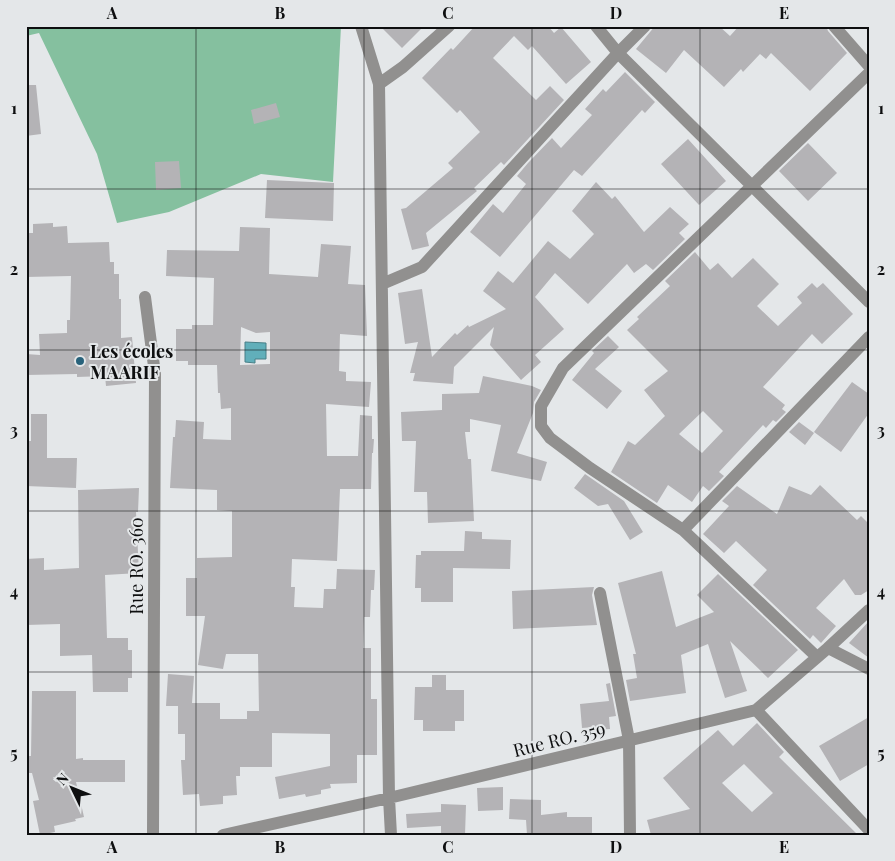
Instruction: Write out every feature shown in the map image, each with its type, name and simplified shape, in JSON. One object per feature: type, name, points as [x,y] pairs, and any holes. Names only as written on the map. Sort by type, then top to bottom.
[{"type":"street","points":[[361,26],[379,84],[391,835]]},
{"type":"street","points":[[379,84],[404,67],[448,26]]},
{"type":"street","points":[[596,26],[618,53],[869,302]]},
{"type":"street","points":[[382,284],[422,267],[645,26]]},
{"type":"street","points":[[834,26],[869,66]]},
{"type":"street","points":[[816,657],[682,530],[590,468],[550,438],[541,426],[541,406],[563,368],[869,72]]},
{"type":"street","name":"Rue RO. 360","points":[[146,297],[155,374],[153,835]]},
{"type":"street","points":[[682,530],[869,336]]},
{"type":"street","points":[[600,593],[629,740],[630,835]]},
{"type":"street","name":"Rue RO. 359","points":[[223,835],[389,798],[756,710],[869,610]]},
{"type":"street","points":[[828,648],[869,669]]},
{"type":"street","points":[[756,710],[869,830]]},
{"type":"green space","points":[[26,26],[341,26],[333,182],[261,174],[169,212],[117,223],[97,154],[39,33],[26,36]]},
{"type":"water","points":[[245,342],[266,343],[266,359],[255,359],[255,363],[245,362]]},
{"type":"building","points":[[380,26],[424,26],[402,48]]},
{"type":"building","points":[[475,26],[548,26],[554,33],[561,27],[591,62],[566,84],[532,46],[528,50],[514,36],[493,58],[536,100],[550,86],[564,100],[504,165],[501,162],[474,188],[477,191],[426,233],[429,246],[412,250],[401,209],[406,208],[453,168],[448,163],[480,132],[460,110],[457,113],[422,78],[451,48],[453,50]]},
{"type":"building","points":[[655,26],[719,26],[730,36],[739,26],[826,26],[847,53],[810,91],[771,53],[766,59],[760,54],[743,72],[741,69],[724,87],[684,50],[666,73],[636,49]]},
{"type":"building","points":[[625,72],[655,102],[645,113],[642,110],[582,176],[574,170],[500,257],[470,232],[493,204],[503,213],[526,184],[517,176],[528,163],[552,138],[561,148],[592,115],[585,109],[603,89],[606,92]]},
{"type":"building","points":[[26,85],[36,85],[41,134],[26,136]]},
{"type":"building","points":[[276,103],[280,117],[254,124],[251,110]]},
{"type":"building","points":[[688,139],[726,181],[699,205],[661,164]]},
{"type":"building","points":[[808,143],[837,173],[808,201],[779,171]]},
{"type":"building","points":[[179,161],[181,188],[156,190],[155,162]]},
{"type":"building","points":[[267,180],[334,183],[333,221],[265,218]]},
{"type":"building","points":[[596,182],[612,199],[615,196],[644,232],[670,207],[689,224],[679,233],[685,239],[653,270],[646,264],[634,273],[627,264],[588,304],[555,273],[535,297],[564,329],[535,355],[541,362],[521,380],[490,345],[494,327],[454,367],[453,384],[413,381],[415,373],[410,373],[418,342],[405,344],[398,293],[422,289],[432,357],[455,333],[457,335],[468,325],[469,327],[506,309],[483,291],[498,271],[513,283],[548,241],[570,259],[594,234],[572,211]]},
{"type":"building","points":[[53,223],[53,227],[67,226],[68,243],[109,242],[110,262],[114,262],[114,274],[119,274],[121,338],[132,337],[136,383],[106,386],[105,376],[77,377],[77,374],[26,375],[26,354],[40,355],[39,334],[67,333],[67,320],[70,320],[71,276],[26,277],[26,233],[33,233],[33,224]]},
{"type":"building","points":[[240,227],[270,228],[269,274],[318,277],[321,244],[351,246],[348,284],[365,285],[367,336],[340,334],[339,371],[346,372],[346,381],[371,382],[369,407],[326,404],[327,456],[358,456],[360,415],[372,416],[372,439],[374,439],[371,489],[340,489],[337,561],[292,559],[291,587],[295,587],[294,607],[323,608],[324,589],[336,589],[337,569],[375,570],[374,590],[371,590],[370,617],[364,617],[363,648],[371,648],[371,699],[377,699],[377,755],[357,755],[357,783],[330,784],[331,788],[321,790],[321,794],[306,797],[305,794],[279,799],[275,777],[330,766],[330,734],[272,733],[272,767],[240,767],[240,776],[236,776],[237,795],[223,796],[223,804],[200,806],[199,794],[183,795],[181,760],[185,760],[185,734],[178,734],[178,706],[166,706],[168,674],[194,676],[192,703],[220,703],[220,719],[247,719],[247,711],[259,711],[258,654],[226,654],[223,669],[198,665],[205,616],[186,616],[186,578],[197,578],[197,558],[232,557],[232,511],[217,510],[217,490],[170,488],[176,420],[204,422],[203,439],[231,440],[231,408],[221,409],[220,393],[218,393],[217,365],[188,365],[188,361],[176,361],[176,329],[192,329],[192,325],[213,325],[214,278],[166,276],[167,250],[239,251]],"holes":[[[241,327],[256,333],[270,332],[270,364],[240,365]]]},
{"type":"building","points":[[695,252],[710,270],[718,263],[732,278],[753,258],[779,284],[757,306],[778,326],[802,303],[797,297],[812,283],[817,288],[823,283],[853,314],[822,344],[812,334],[763,387],[785,405],[782,409],[786,412],[776,422],[773,420],[766,428],[763,425],[719,472],[724,476],[709,491],[703,486],[692,502],[668,485],[657,503],[611,472],[628,441],[635,445],[665,416],[644,390],[668,371],[627,330],[639,319],[637,317],[670,286],[665,281]],"holes":[[[703,411],[723,431],[702,453],[679,434]]]},
{"type":"building","points":[[608,336],[619,347],[595,369],[622,391],[607,409],[572,380],[594,353],[592,351]]},
{"type":"building","points":[[483,376],[532,386],[541,390],[534,402],[533,413],[517,453],[547,462],[541,481],[491,471],[501,425],[470,419],[470,432],[465,432],[468,459],[471,459],[474,521],[428,523],[427,492],[414,492],[416,441],[402,441],[401,412],[442,410],[442,394],[479,393]]},
{"type":"building","points":[[852,382],[869,394],[869,413],[841,452],[814,432]]},
{"type":"building","points":[[31,414],[47,414],[47,458],[77,458],[76,488],[26,486],[26,441],[31,441]]},
{"type":"building","points":[[799,422],[814,433],[805,445],[789,432]]},
{"type":"building","points":[[585,474],[624,501],[643,532],[630,540],[608,504],[598,506],[574,488]]},
{"type":"building","points":[[820,485],[857,520],[861,516],[869,524],[869,590],[861,595],[855,595],[844,579],[816,608],[836,626],[821,643],[813,635],[810,639],[753,585],[767,570],[736,541],[724,553],[703,534],[729,506],[722,501],[737,486],[777,514],[789,486],[811,495]]},
{"type":"building","points":[[139,488],[138,512],[136,512],[139,573],[105,575],[107,638],[128,638],[128,650],[132,650],[132,678],[128,678],[128,692],[93,692],[92,655],[60,656],[60,624],[26,625],[26,559],[44,558],[44,570],[79,568],[78,490]]},
{"type":"building","points":[[465,531],[482,532],[482,539],[511,540],[510,569],[453,568],[453,602],[421,602],[421,588],[415,588],[416,555],[421,555],[421,551],[464,551]]},
{"type":"building","points":[[662,571],[676,627],[714,612],[697,595],[718,574],[798,650],[768,678],[730,641],[747,691],[725,698],[708,644],[681,655],[686,693],[630,701],[626,680],[637,678],[633,654],[636,654],[618,583]]},
{"type":"building","points":[[594,587],[592,595],[597,625],[513,629],[512,591]]},
{"type":"building","points":[[869,621],[869,658],[849,643]]},
{"type":"building","points":[[432,675],[446,675],[446,690],[464,690],[464,721],[455,721],[455,731],[423,731],[423,720],[414,720],[415,687],[432,687]]},
{"type":"building","points":[[610,683],[616,716],[609,717],[610,729],[595,730],[595,727],[582,728],[580,704],[609,701],[606,684]]},
{"type":"building","points":[[32,691],[76,691],[76,759],[125,760],[125,782],[76,782],[84,817],[75,819],[76,821],[54,826],[55,832],[40,835],[33,801],[39,800],[32,773],[26,773],[26,756],[31,756]]},
{"type":"building","points":[[869,717],[869,764],[840,781],[819,746]]},
{"type":"building","points":[[757,723],[784,752],[779,757],[858,835],[651,835],[647,820],[690,809],[663,778],[718,730],[733,746]],"holes":[[[744,764],[773,793],[752,812],[722,783]]]},
{"type":"building","points":[[503,787],[503,810],[478,811],[477,788]]},
{"type":"building","points":[[510,799],[541,800],[541,815],[567,812],[567,817],[592,817],[592,835],[527,835],[526,820],[509,819]]},
{"type":"building","points":[[441,804],[466,805],[465,835],[441,835],[441,826],[407,828],[406,814],[441,812]]},
{"type":"place","name":"Les écoles MAARIF","points":[[80,361]]}]
